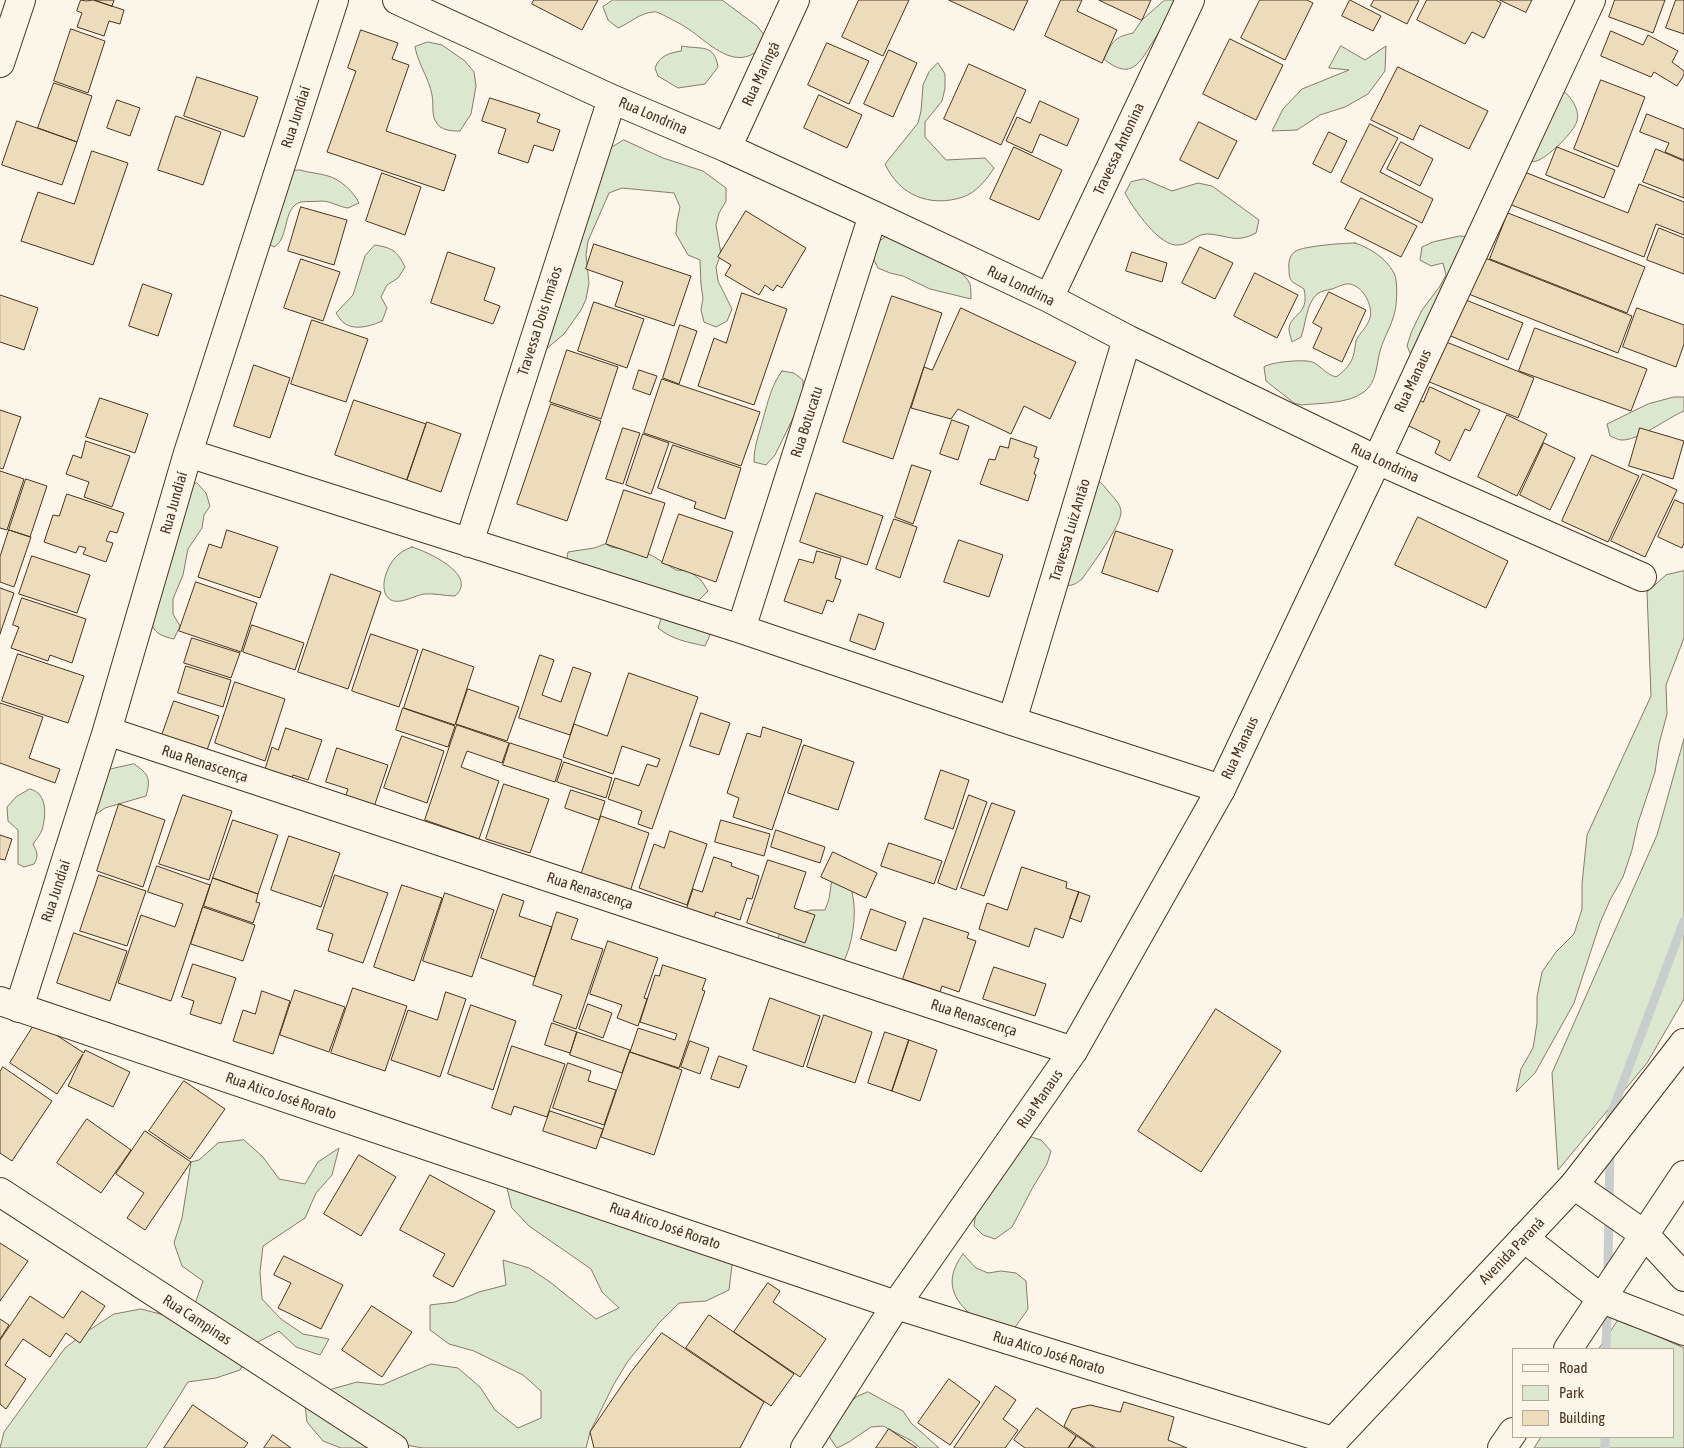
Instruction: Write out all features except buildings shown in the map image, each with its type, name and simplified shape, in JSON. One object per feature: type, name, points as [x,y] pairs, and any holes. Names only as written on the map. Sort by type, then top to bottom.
[{"type":"street","points":[[0,64],[21,0]]},
{"type":"street","name":"Rua Jundiaí","points":[[10,1004],[107,731],[188,453],[334,0]]},
{"type":"street","name":"Rua Londrina","points":[[397,0],[612,99],[726,148],[873,215],[1048,298],[1126,339],[1377,460],[1642,578]]},
{"type":"street","name":"Rua Maringá","points":[[726,148],[795,0]]},
{"type":"street","name":"Travessa Antonina","points":[[1048,298],[1190,0]]},
{"type":"street","name":"Rua Manaus","points":[[805,1448],[896,1305],[1073,1051],[1221,789],[1377,460],[1591,0]]},
{"type":"street","name":"Travessa Dois Irmãos","points":[[469,543],[612,99]]},
{"type":"street","name":"Rua Botucatu","points":[[741,629],[873,215]]},
{"type":"street","name":"Travessa Luiz Antão","points":[[1012,721],[1126,339]]},
{"type":"street","points":[[188,453],[741,629],[1012,721],[1221,789]]},
{"type":"street","name":"Rua Renascença","points":[[107,731],[1073,1051]]},
{"type":"street","name":"Rua Atico José Rorato","points":[[10,1004],[896,1305],[1330,1444]]},
{"type":"street","name":"Avenida Paraná","points":[[1330,1444],[1574,1185],[1684,1043]]},
{"type":"street","points":[[1569,1348],[1684,1175]]},
{"type":"street","points":[[1574,1185],[1645,1235],[1684,1277]]},
{"type":"street","name":"Rua Campinas","points":[[0,1192],[394,1448]]},
{"type":"street","points":[[1524,1238],[1602,1299],[1684,1331]]},
{"type":"street","points":[[1502,1448],[1512,1433]]},
{"type":"green space","points":[[613,0],[722,0],[757,26],[768,40],[758,50],[748,56],[739,57],[729,56],[719,51],[685,26],[656,12],[644,14],[618,28],[608,20],[603,7]]},
{"type":"green space","points":[[1165,0],[1181,0],[1139,62],[1128,69],[1122,69],[1104,59],[1114,41],[1122,36],[1133,33],[1142,20]]},
{"type":"green space","points":[[428,42],[442,45],[465,61],[474,72],[476,86],[471,114],[460,131],[444,129],[434,119],[431,89],[415,47]]},
{"type":"green space","points":[[682,46],[706,49],[714,54],[718,67],[705,84],[678,88],[658,76],[655,68],[659,61],[669,54],[681,51]]},
{"type":"green space","points":[[1341,46],[1365,60],[1386,46],[1385,71],[1368,94],[1345,107],[1320,115],[1297,130],[1272,131],[1283,109],[1302,89],[1349,70],[1329,68]]},
{"type":"green space","points":[[938,63],[945,74],[945,88],[942,101],[925,122],[925,137],[946,160],[985,158],[994,168],[981,185],[968,195],[939,201],[928,200],[907,191],[898,184],[885,164],[918,123],[923,85],[929,72]]},
{"type":"green space","points":[[1562,90],[1569,96],[1576,108],[1578,117],[1575,126],[1561,143],[1544,157],[1534,162],[1528,161]]},
{"type":"green space","points":[[624,140],[663,158],[703,171],[726,188],[726,201],[719,213],[716,225],[721,254],[716,267],[718,281],[732,309],[727,321],[716,327],[704,322],[701,310],[703,298],[700,260],[688,255],[676,234],[680,207],[674,193],[622,188],[609,193],[588,241],[586,255],[589,283],[586,299],[581,310],[564,334],[545,350],[604,154]]},
{"type":"green space","points":[[300,170],[325,175],[337,180],[350,190],[359,203],[348,208],[321,201],[301,202],[295,205],[288,216],[279,243],[274,247],[269,244],[292,171]]},
{"type":"green space","points":[[1144,179],[1172,191],[1198,183],[1212,186],[1259,220],[1256,233],[1243,238],[1203,234],[1183,244],[1172,244],[1156,234],[1148,226],[1125,193],[1131,182]]},
{"type":"green space","points":[[887,236],[933,255],[956,269],[965,276],[970,284],[971,299],[930,289],[903,276],[878,268],[872,256],[877,243]]},
{"type":"green space","points":[[1460,236],[1473,237],[1414,362],[1407,346],[1411,333],[1422,310],[1446,275],[1443,263],[1431,266],[1420,260],[1422,247],[1433,242]]},
{"type":"green space","points":[[1355,243],[1382,258],[1391,268],[1396,281],[1397,297],[1395,311],[1380,351],[1374,379],[1364,392],[1350,399],[1301,405],[1294,403],[1266,381],[1264,367],[1280,362],[1308,361],[1315,363],[1336,377],[1352,360],[1356,341],[1369,322],[1371,313],[1369,303],[1363,293],[1355,286],[1346,284],[1322,291],[1313,298],[1301,337],[1292,342],[1289,331],[1290,324],[1302,309],[1305,298],[1304,289],[1290,279],[1290,258],[1294,252],[1300,249]]},
{"type":"green space","points":[[375,245],[394,251],[405,267],[398,278],[387,285],[381,297],[387,308],[382,321],[373,325],[353,327],[344,323],[336,313],[353,295],[365,256]]},
{"type":"green space","points":[[782,371],[794,373],[803,380],[803,394],[775,455],[766,465],[754,462],[755,450],[770,394]]},
{"type":"green space","points":[[1674,397],[1684,397],[1684,411],[1636,437],[1621,440],[1610,436],[1607,424],[1648,404]]},
{"type":"green space","points":[[1097,480],[1118,503],[1121,511],[1117,526],[1082,579],[1073,585],[1062,585]]},
{"type":"green space","points":[[197,483],[206,493],[210,506],[204,515],[202,528],[188,549],[183,575],[173,599],[173,614],[180,626],[174,639],[159,634],[152,625],[148,614],[184,487]]},
{"type":"green space","points":[[606,544],[611,547],[651,555],[676,570],[689,571],[701,580],[708,591],[699,600],[686,602],[704,622],[710,635],[705,646],[680,640],[669,635],[658,628],[662,616],[566,564],[568,552]]},
{"type":"green space","points":[[412,547],[439,559],[456,573],[461,580],[461,588],[455,596],[424,594],[403,601],[392,601],[388,598],[384,585],[388,569],[399,554]]},
{"type":"green space","points":[[1684,571],[1684,638],[1666,685],[1667,714],[1659,744],[1655,772],[1638,823],[1632,850],[1623,877],[1600,923],[1574,1003],[1535,1073],[1516,1092],[1521,1069],[1533,1048],[1537,1023],[1537,997],[1542,972],[1556,952],[1574,934],[1582,909],[1582,884],[1587,835],[1651,696],[1647,592],[1666,575]]},
{"type":"green space","points":[[1684,739],[1684,999],[1647,1063],[1558,1170],[1552,1073],[1657,835]]},
{"type":"green space","points":[[134,764],[148,777],[146,796],[105,808],[95,815],[92,800],[102,777],[111,769]]},
{"type":"green space","points":[[30,789],[40,795],[45,812],[42,830],[33,844],[36,849],[37,859],[34,864],[24,867],[18,864],[18,830],[8,821],[7,807],[16,797]]},
{"type":"green space","points":[[832,881],[851,889],[853,898],[852,937],[843,963],[777,944],[780,930],[799,914],[811,910],[825,910]]},
{"type":"green space","points":[[1028,1136],[1041,1140],[1051,1151],[1047,1164],[1012,1227],[995,1239],[983,1235],[974,1226],[976,1212]]},
{"type":"green space","points":[[244,1140],[263,1157],[279,1179],[305,1184],[318,1162],[339,1148],[332,1175],[316,1193],[305,1218],[263,1246],[260,1272],[262,1299],[281,1319],[303,1334],[329,1339],[320,1355],[296,1347],[279,1331],[256,1343],[240,1370],[216,1378],[188,1382],[146,1448],[0,1448],[4,1432],[65,1348],[86,1332],[114,1314],[141,1309],[168,1316],[195,1304],[203,1281],[182,1266],[174,1243],[182,1218],[191,1162],[199,1160],[218,1143]]},
{"type":"green space","points":[[506,1182],[740,1261],[732,1265],[729,1290],[706,1301],[679,1303],[660,1322],[628,1361],[614,1384],[590,1432],[586,1448],[423,1448],[400,1444],[391,1448],[341,1448],[323,1441],[307,1422],[304,1397],[357,1382],[382,1385],[431,1364],[458,1368],[480,1387],[495,1410],[518,1428],[541,1418],[541,1391],[523,1375],[474,1351],[449,1344],[430,1330],[430,1305],[455,1302],[479,1292],[506,1285],[503,1260],[529,1268],[550,1282],[596,1319],[619,1308],[602,1292],[591,1269],[529,1226],[512,1208]]},
{"type":"green space","points":[[963,1254],[976,1268],[988,1273],[1001,1271],[1016,1273],[1026,1281],[1028,1309],[1013,1330],[978,1321],[960,1303],[953,1290],[952,1283],[958,1261]]},
{"type":"green space","points":[[1619,1319],[1684,1348],[1684,1448],[1534,1448],[1540,1438],[1674,1438],[1674,1348],[1600,1348]]},
{"type":"green space","points":[[868,1392],[903,1411],[911,1423],[939,1448],[920,1448],[912,1441],[883,1426],[871,1427],[837,1448],[830,1438],[828,1425],[856,1397]]},
{"type":"waterway","points":[[1610,1124],[1610,1117],[1684,921]]},
{"type":"waterway","points":[[1608,1265],[1610,1150]]},
{"type":"waterway","points":[[1606,1348],[1607,1317]]},
{"type":"waterway","points":[[1605,1438],[1605,1448]]}]
